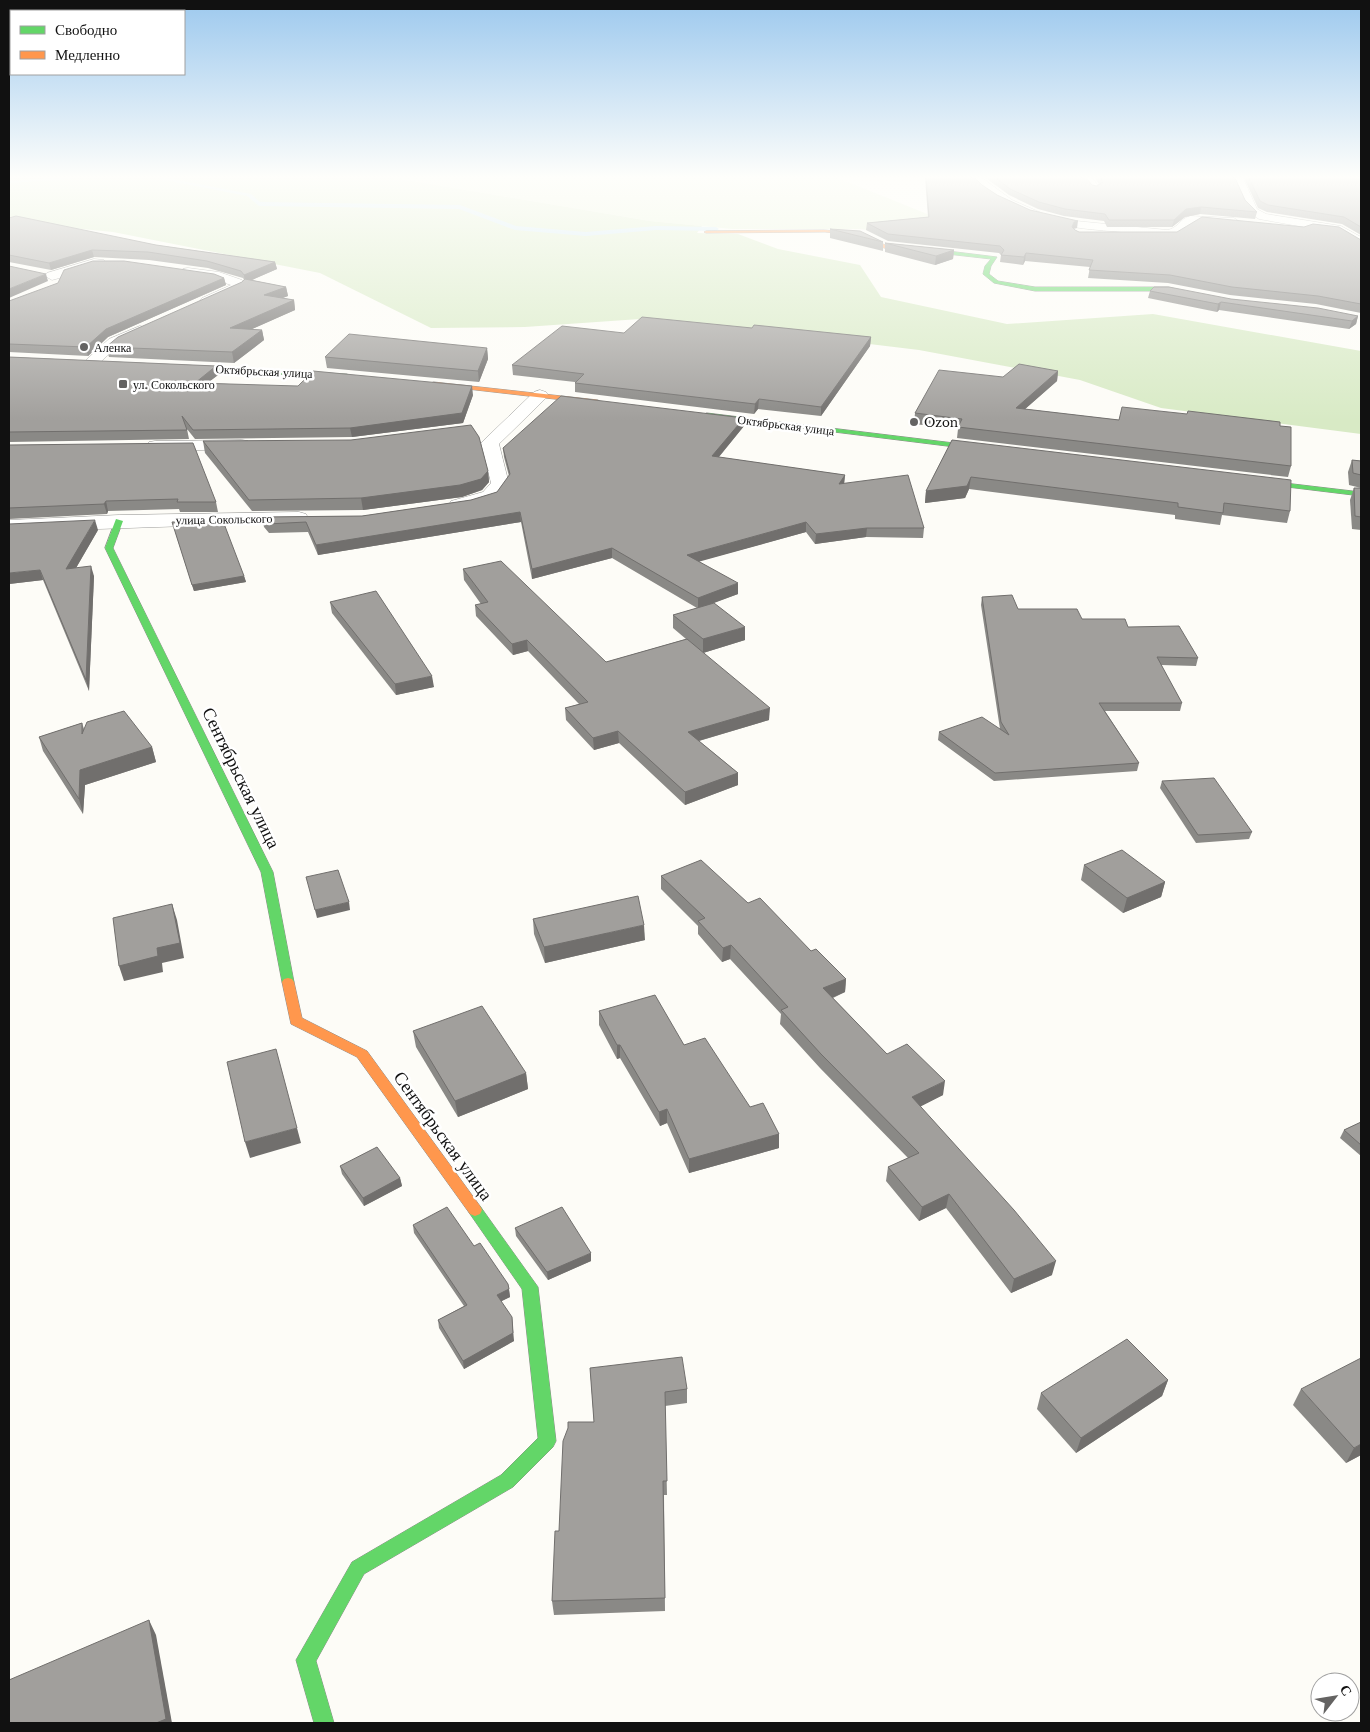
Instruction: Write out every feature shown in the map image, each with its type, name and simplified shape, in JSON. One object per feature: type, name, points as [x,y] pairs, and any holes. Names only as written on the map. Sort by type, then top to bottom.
[{"type":"street","points":[[995,259],[988,266],[986,274],[996,282],[1034,290],[1168,289],[1203,296]]},
{"type":"street","points":[[45,290],[54,286],[58,279],[48,275],[94,263],[110,263]]},
{"type":"street","points":[[173,270],[219,276],[237,283],[238,287],[194,307]]},
{"type":"street","points":[[90,364],[114,342],[150,326]]},
{"type":"street","points":[[75,363],[110,365]]},
{"type":"street","name":"Октябрьская улица","points":[[168,367],[275,371],[359,377]]},
{"type":"street","points":[[424,383],[612,404]]},
{"type":"street","points":[[437,507],[465,504],[490,496],[500,484],[490,443],[540,395]]},
{"type":"street","name":"Октябрьская улица","points":[[698,414],[996,450]]},
{"type":"street","points":[[477,429],[507,428]]},
{"type":"street","points":[[136,446],[254,445]]},
{"type":"street","points":[[1243,480],[1361,494]]},
{"type":"street","name":"улица Сокольского","points":[[9,526],[120,521],[314,518]]},
{"type":"street","name":"Сентябрьская улица","points":[[120,521],[109,548],[268,872],[296,1021],[362,1054],[530,1287],[547,1441],[507,1481],[358,1568],[306,1660],[324,1723]]},
{"type":"green space","points":[[248,259],[828,259],[860,265],[881,297],[1007,324],[1153,314],[1361,351],[1361,434],[1161,408],[1080,380],[919,350],[654,318],[525,327],[431,328],[320,273]]},
{"type":"building","points":[[28,259],[63,259],[49,263]]},
{"type":"building","points":[[193,259],[253,259],[275,262],[244,275],[241,271]]},
{"type":"building","points":[[1082,259],[1361,259],[1361,304],[1318,296],[1232,287],[1170,275],[1089,270],[1093,260]]},
{"type":"building","points":[[93,261],[124,261],[214,274],[224,278],[106,329],[86,347],[9,344],[9,301],[58,283],[64,270]]},
{"type":"building","points":[[9,266],[46,274],[9,289]]},
{"type":"building","points":[[245,279],[286,287],[264,295],[294,300],[230,328],[262,330],[232,352],[106,347],[118,337]]},
{"type":"building","points":[[1154,287],[1169,287],[1231,299],[1318,308],[1358,316],[1352,321],[1221,302],[1218,304],[1150,291]]},
{"type":"building","points":[[642,317],[752,328],[754,325],[871,337],[821,407],[759,399],[755,404],[575,383],[584,374],[512,365],[562,326],[624,333]]},
{"type":"building","points":[[349,334],[487,348],[478,371],[325,357]]},
{"type":"building","points":[[9,357],[216,366],[195,383],[298,386],[313,371],[472,386],[462,413],[350,428],[193,430],[182,416],[187,430],[9,432]]},
{"type":"building","points":[[1019,364],[1058,371],[1016,408],[1119,420],[1122,407],[1187,414],[1188,411],[1280,422],[1280,426],[1291,427],[1291,466],[958,427],[962,419],[915,413],[939,370],[1003,377]]},
{"type":"building","points":[[561,396],[744,418],[712,456],[845,475],[839,484],[908,475],[924,528],[867,528],[816,534],[806,522],[687,555],[738,583],[698,598],[612,548],[532,569],[520,512],[316,545],[306,522],[267,524],[262,517],[362,516],[471,500],[497,492],[510,474],[503,448]]},
{"type":"building","points":[[471,425],[479,437],[488,471],[481,479],[460,485],[361,498],[249,500],[203,441],[351,440]]},
{"type":"building","points":[[952,440],[1291,480],[1290,511],[1224,503],[1223,513],[1178,507],[1178,503],[971,477],[967,486],[926,491]]},
{"type":"building","points":[[193,443],[216,502],[177,502],[178,499],[106,501],[104,504],[9,508],[9,445]]},
{"type":"building","points":[[1352,460],[1361,461],[1361,475],[1353,473]]},
{"type":"building","points":[[1354,488],[1361,488],[1361,517],[1355,516]]},
{"type":"building","points":[[95,520],[66,569],[91,566],[86,680],[40,570],[9,573],[9,524]]},
{"type":"building","points":[[223,521],[244,576],[192,585],[172,522]]},
{"type":"building","points":[[501,561],[606,662],[687,639],[770,708],[688,732],[738,773],[685,792],[618,731],[593,738],[565,708],[588,702],[527,640],[512,644],[475,605],[488,602],[463,569]]},
{"type":"building","points":[[376,591],[432,676],[395,684],[330,602]]},
{"type":"building","points":[[1012,595],[1018,609],[1077,609],[1082,619],[1125,619],[1128,627],[1179,626],[1198,658],[1157,657],[1182,703],[1099,703],[1139,763],[995,773],[939,732],[982,717],[1009,735],[1001,722],[982,597]]},
{"type":"building","points":[[714,603],[745,627],[703,639],[673,615]]},
{"type":"building","points":[[124,711],[152,747],[80,770],[79,799],[39,737],[82,723],[82,734],[87,722]]},
{"type":"building","points":[[1214,778],[1252,832],[1198,835],[1162,781]]},
{"type":"building","points":[[1122,850],[1165,882],[1127,898],[1084,865]]},
{"type":"building","points":[[701,860],[748,903],[760,898],[811,951],[816,949],[846,979],[823,988],[887,1054],[907,1044],[945,1081],[912,1097],[1014,1210],[1056,1261],[1014,1279],[949,1194],[922,1207],[888,1167],[919,1153],[821,1054],[781,1010],[788,1007],[731,945],[723,948],[698,921],[705,918],[661,876]]},
{"type":"building","points":[[338,870],[349,902],[315,910],[306,877]]},
{"type":"building","points":[[638,896],[644,925],[544,947],[533,919]]},
{"type":"building","points":[[172,904],[180,943],[157,948],[158,956],[119,966],[113,918]]},
{"type":"building","points":[[655,995],[684,1045],[705,1038],[750,1107],[763,1103],[779,1134],[689,1159],[667,1109],[659,1112],[620,1045],[617,1045],[599,1011]]},
{"type":"building","points":[[482,1006],[526,1073],[455,1101],[413,1031]]},
{"type":"building","points":[[276,1049],[297,1128],[245,1142],[227,1062]]},
{"type":"building","points":[[1361,1122],[1361,1145],[1344,1130]]},
{"type":"building","points":[[377,1147],[400,1178],[363,1198],[340,1166]]},
{"type":"building","points":[[447,1207],[474,1246],[480,1243],[508,1284],[509,1289],[497,1295],[512,1317],[513,1333],[463,1361],[438,1320],[467,1305],[413,1225]]},
{"type":"building","points":[[562,1207],[591,1253],[547,1272],[515,1228]]},
{"type":"building","points":[[1127,1339],[1168,1380],[1081,1438],[1041,1393]]},
{"type":"building","points":[[682,1357],[687,1389],[665,1392],[667,1481],[663,1481],[665,1598],[552,1601],[555,1531],[559,1531],[563,1441],[568,1428],[568,1422],[594,1422],[590,1368]]},
{"type":"building","points":[[1361,1358],[1361,1444],[1354,1448],[1301,1389]]},
{"type":"building","points":[[149,1620],[166,1719],[156,1723],[9,1723],[9,1680]]},
{"type":"traffic: fast","points":[[994,259],[988,266],[986,274],[996,282],[1035,289],[1168,289],[1189,293]]},
{"type":"traffic: fast","points":[[180,367],[347,376]]},
{"type":"traffic: fast","points":[[707,415],[987,449]]},
{"type":"traffic: fast","points":[[1254,481],[1361,494]]},
{"type":"traffic: fast","points":[[119,521],[109,548],[267,872],[288,982]]},
{"type":"traffic: fast","points":[[324,1723],[306,1660],[358,1568],[507,1481],[547,1441],[530,1287],[475,1210]]},
{"type":"traffic: slow","points":[[434,384],[598,402]]},
{"type":"traffic: slow","points":[[288,982],[296,1021],[362,1054],[475,1210]]},
{"type":"place","name":"Аленка","points":[[84,347]]},
{"type":"place","name":"ул. Сокольского","points":[[123,384]]},
{"type":"place","name":"Ozon","points":[[914,422]]}]
